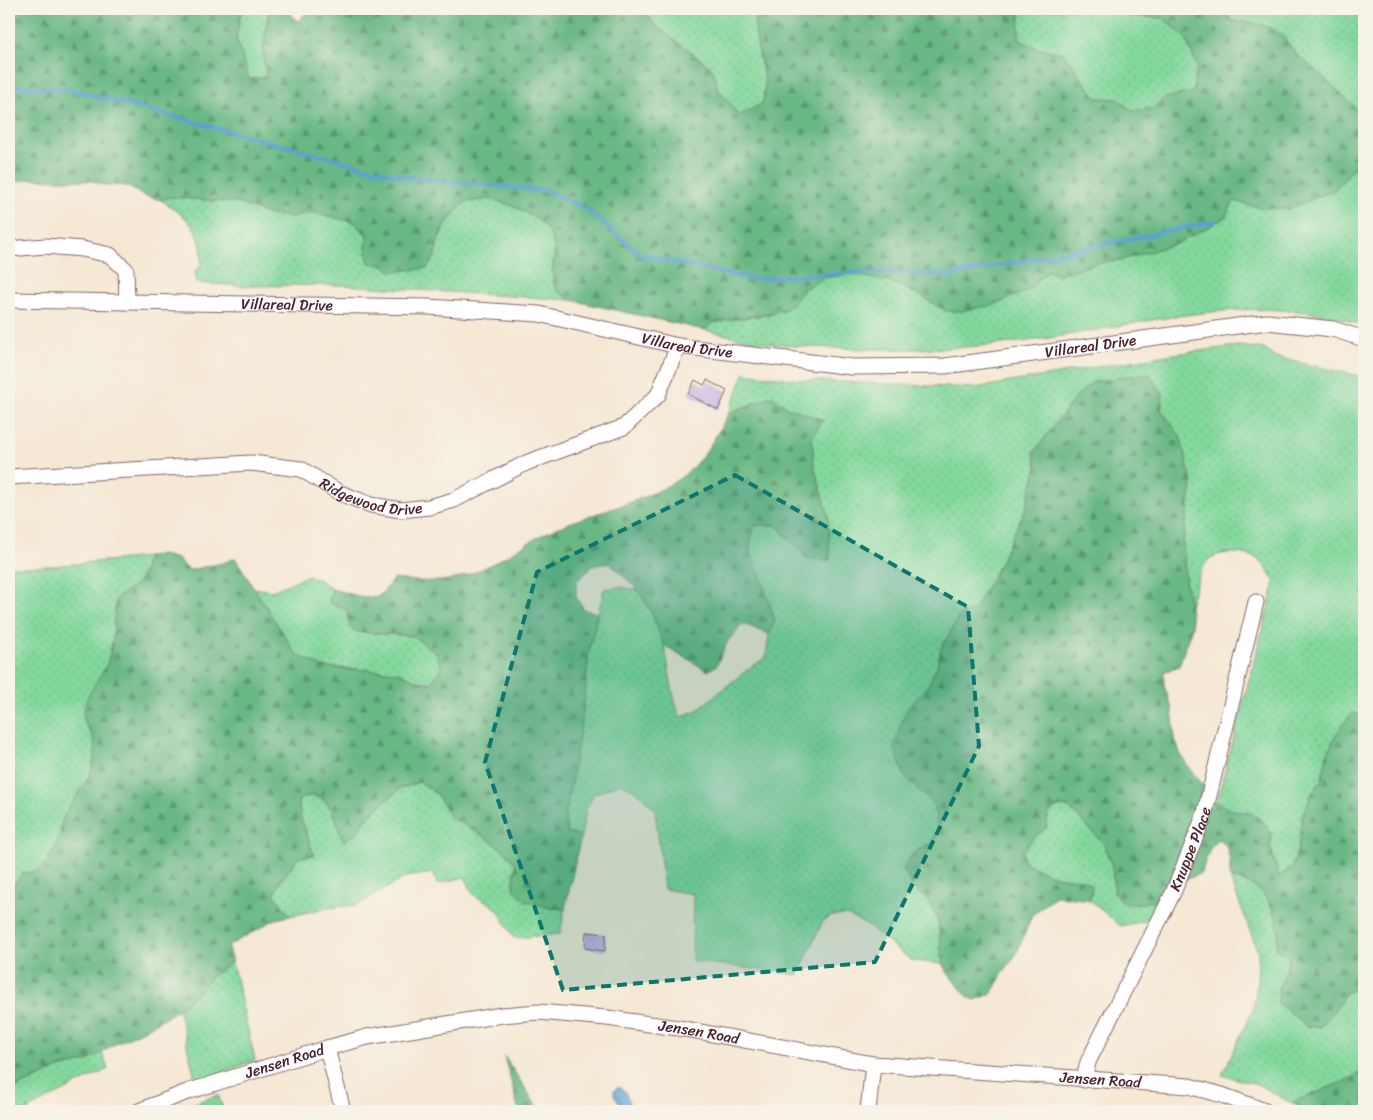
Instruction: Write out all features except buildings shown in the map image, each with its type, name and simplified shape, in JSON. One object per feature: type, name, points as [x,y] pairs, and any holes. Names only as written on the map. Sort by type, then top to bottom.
[{"type":"street","points":[[9,249],[45,246],[82,249],[110,254],[126,270],[127,302]]},
{"type":"street","name":"Villareal Drive","points":[[9,300],[428,307],[539,314],[678,346],[852,368],[945,366],[1267,322],[1333,330],[1364,339]]},
{"type":"street","name":"Ridgewood Drive","points":[[9,477],[251,464],[301,469],[340,493],[371,505],[400,510],[429,507],[454,500],[526,463],[624,427],[658,395],[678,346]]},
{"type":"street","name":"Knuppe Place","points":[[1084,1080],[1088,1062],[1173,893],[1204,816],[1256,602]]},
{"type":"street","name":"Jensen Road","points":[[139,1111],[188,1092],[367,1037],[502,1015],[538,1012],[607,1018],[685,1029],[873,1064],[1189,1086],[1222,1095],[1265,1111]]},
{"type":"street","points":[[327,1048],[343,1111]]},
{"type":"street","points":[[868,1111],[873,1064]]},
{"type":"highlighted area","points":[[735,475],[968,607],[979,746],[875,962],[563,990],[485,762],[537,572]]},
{"type":"green space","points":[[9,9],[242,9],[236,38],[249,79],[266,77],[263,49],[269,9],[287,9],[298,22],[309,9],[643,9],[656,26],[713,69],[718,89],[739,116],[763,103],[765,83],[756,37],[754,9],[1020,9],[1019,40],[1039,49],[1063,53],[1097,98],[1118,99],[1133,111],[1153,108],[1165,98],[1193,92],[1197,66],[1186,38],[1163,18],[1130,16],[1123,9],[1224,9],[1233,21],[1254,23],[1271,28],[1282,35],[1297,55],[1364,116],[1364,162],[1351,170],[1336,189],[1289,209],[1261,208],[1234,201],[1225,218],[1178,243],[1121,260],[1096,263],[1057,275],[1049,271],[1039,278],[1030,290],[993,305],[961,311],[946,311],[916,293],[891,282],[850,274],[824,278],[803,289],[792,306],[776,312],[712,323],[704,330],[571,300],[555,289],[552,273],[555,248],[549,232],[538,219],[514,206],[490,199],[466,202],[456,211],[446,223],[438,238],[434,258],[427,268],[391,272],[384,265],[369,263],[366,248],[367,235],[354,222],[311,212],[290,217],[270,215],[238,203],[170,197],[161,200],[142,195],[122,185],[106,186],[93,181],[31,179],[9,183]]},
{"type":"green space","points":[[242,9],[269,9],[263,49],[266,78],[248,79],[236,38]]},
{"type":"green space","points":[[643,9],[754,9],[756,37],[765,83],[763,104],[739,116],[718,89],[712,69],[656,26]]},
{"type":"green space","points":[[1020,9],[1123,9],[1130,16],[1163,18],[1186,38],[1197,66],[1193,92],[1165,98],[1153,108],[1133,111],[1118,99],[1097,98],[1063,53],[1039,49],[1019,40]]},
{"type":"green space","points":[[1224,9],[1364,9],[1364,118],[1321,75],[1297,55],[1282,35],[1254,23],[1233,21]]},
{"type":"green space","points":[[1364,162],[1364,326],[1325,315],[1284,310],[1243,310],[1201,313],[1011,343],[911,349],[860,349],[786,345],[766,343],[705,330],[712,323],[761,316],[783,310],[792,305],[810,284],[827,277],[845,275],[863,275],[898,285],[946,311],[1011,296],[1030,290],[1039,278],[1049,271],[1078,269],[1096,263],[1121,260],[1178,243],[1225,218],[1234,201],[1261,208],[1304,203],[1336,189],[1351,170]]},
{"type":"green space","points":[[170,197],[238,203],[290,217],[311,212],[354,222],[367,235],[366,248],[434,258],[445,227],[459,209],[466,202],[490,199],[514,206],[538,219],[549,232],[555,248],[552,273],[555,288],[571,300],[342,285],[245,286],[197,283],[195,271],[201,266],[202,254],[200,243],[197,234],[187,220],[161,200]]},
{"type":"green space","points":[[1238,346],[1264,349],[1274,357],[1364,377],[1364,716],[1352,713],[1327,755],[1322,779],[1311,795],[1293,867],[1279,877],[1270,846],[1272,834],[1250,813],[1227,809],[1217,801],[1275,582],[1266,567],[1253,557],[1239,553],[1215,556],[1205,564],[1198,578],[1190,605],[1185,579],[1183,542],[1192,483],[1180,436],[1161,410],[1163,395],[1093,382],[1079,393],[1034,452],[1037,466],[1026,508],[995,573],[975,608],[959,617],[941,648],[937,666],[927,687],[909,706],[904,776],[933,804],[939,829],[932,842],[912,854],[915,890],[928,900],[938,920],[944,964],[912,961],[868,926],[847,915],[832,916],[823,921],[798,975],[692,961],[693,894],[664,889],[655,810],[636,791],[621,783],[594,794],[587,807],[581,836],[567,833],[565,818],[583,713],[589,650],[604,589],[620,587],[638,590],[646,603],[662,638],[680,717],[697,710],[766,657],[769,634],[775,621],[749,547],[755,525],[776,525],[806,558],[830,560],[828,514],[814,466],[812,437],[823,420],[787,407],[772,396],[729,413],[744,373],[800,380],[975,388],[1173,354]]},
{"type":"green space","points":[[1149,373],[1163,395],[1161,410],[1180,436],[1192,483],[1183,542],[1185,579],[1192,627],[1179,666],[1164,672],[1164,686],[1172,708],[1175,739],[1180,753],[1189,768],[1204,786],[1200,799],[1217,801],[1227,809],[1250,813],[1263,821],[1272,834],[1270,846],[1279,877],[1293,866],[1299,844],[1302,816],[1311,795],[1322,779],[1327,755],[1336,734],[1352,713],[1364,716],[1364,985],[1345,993],[1331,1015],[1319,1028],[1306,1026],[1278,1003],[1279,987],[1286,972],[1289,958],[1276,949],[1278,932],[1274,911],[1263,895],[1256,889],[1239,880],[1230,878],[1230,859],[1226,845],[1218,839],[1210,849],[1201,873],[1176,884],[1162,896],[1143,904],[1126,904],[1115,895],[1112,866],[1104,844],[1069,807],[1059,806],[1049,812],[1046,828],[1034,837],[1022,852],[1024,861],[1037,869],[1051,874],[1087,882],[1092,885],[1090,900],[1056,896],[1032,915],[1017,953],[991,994],[975,1000],[967,996],[947,972],[942,959],[938,920],[928,900],[915,890],[903,869],[912,854],[932,842],[939,829],[933,804],[904,776],[894,747],[901,723],[909,706],[927,687],[937,666],[941,648],[959,617],[975,608],[995,573],[1026,508],[1037,466],[1034,452],[1079,393],[1093,382]]},
{"type":"green space","points":[[772,396],[787,407],[823,420],[812,438],[814,466],[828,514],[830,560],[806,558],[776,525],[755,525],[749,547],[775,621],[769,634],[743,624],[728,641],[716,666],[708,671],[664,645],[650,609],[638,590],[610,563],[593,566],[577,581],[576,597],[585,610],[598,613],[589,650],[583,713],[565,818],[567,833],[581,836],[565,909],[550,908],[526,901],[513,888],[516,864],[505,851],[482,835],[450,817],[437,794],[420,782],[401,788],[369,815],[356,834],[344,841],[335,815],[329,805],[323,799],[312,795],[298,800],[300,815],[314,855],[298,858],[280,882],[274,895],[290,916],[276,919],[228,946],[232,962],[212,976],[196,994],[173,1013],[115,1044],[88,1061],[59,1068],[9,1091],[9,889],[24,873],[39,871],[49,858],[60,834],[64,816],[89,777],[94,759],[95,742],[85,723],[84,710],[86,701],[110,657],[116,599],[141,579],[147,557],[163,555],[177,559],[189,570],[223,563],[235,558],[296,654],[322,667],[398,672],[417,681],[431,683],[442,668],[436,652],[413,636],[359,632],[351,629],[347,610],[329,603],[332,589],[375,597],[382,594],[393,579],[436,581],[453,579],[473,573],[552,530],[646,496],[676,481],[685,475],[700,459],[729,413]]},
{"type":"green space","points":[[147,557],[140,579],[116,599],[113,638],[108,662],[98,681],[83,719],[95,743],[95,763],[91,773],[63,819],[60,834],[49,858],[39,871],[24,873],[9,889],[9,567],[52,566]]},
{"type":"green space","points":[[307,576],[318,579],[332,589],[329,603],[347,610],[360,632],[413,636],[436,652],[442,668],[431,683],[417,681],[398,672],[322,667],[296,654],[254,588],[272,591]]},
{"type":"green space","points":[[420,782],[437,794],[450,817],[482,835],[505,851],[516,864],[513,888],[550,908],[565,909],[560,934],[514,938],[498,910],[474,895],[465,877],[437,884],[433,873],[406,877],[357,905],[327,908],[290,916],[274,895],[280,882],[298,858],[314,855],[300,815],[298,799],[312,795],[326,801],[336,819],[340,833],[356,834],[369,815],[401,788]]},
{"type":"green space","points":[[1059,806],[1069,807],[1104,844],[1112,866],[1115,895],[1127,903],[1133,904],[1143,904],[1162,896],[1150,920],[1120,926],[1090,900],[1091,885],[1087,882],[1046,873],[1024,861],[1022,852],[1034,837],[1046,828],[1049,812]]},
{"type":"green space","points":[[1230,878],[1239,880],[1256,889],[1263,895],[1274,911],[1278,932],[1276,949],[1289,957],[1286,972],[1279,987],[1339,1005],[1345,993],[1364,985],[1364,1071],[1348,1080],[1291,1103],[1259,1085],[1222,1075],[1253,1010],[1257,986],[1258,952]]},
{"type":"green space","points":[[232,962],[255,1060],[196,1082],[178,1008],[196,994],[212,976]]},
{"type":"green space","points":[[102,1052],[108,1069],[28,1109],[29,1111],[9,1111],[9,1091],[59,1068],[88,1061]]},
{"type":"green space","points":[[504,1056],[540,1111],[519,1111]]},
{"type":"green space","points":[[1364,1071],[1364,1111],[1306,1111],[1291,1103],[1348,1080]]},
{"type":"green space","points":[[218,1095],[224,1111],[194,1111],[192,1104]]},
{"type":"water","points":[[619,1087],[625,1092],[630,1103],[627,1108],[623,1108],[614,1095],[614,1090]]},
{"type":"waterway","points":[[9,86],[68,89],[404,177],[547,191],[586,209],[641,255],[752,279],[861,272],[954,275],[1217,221]]}]
